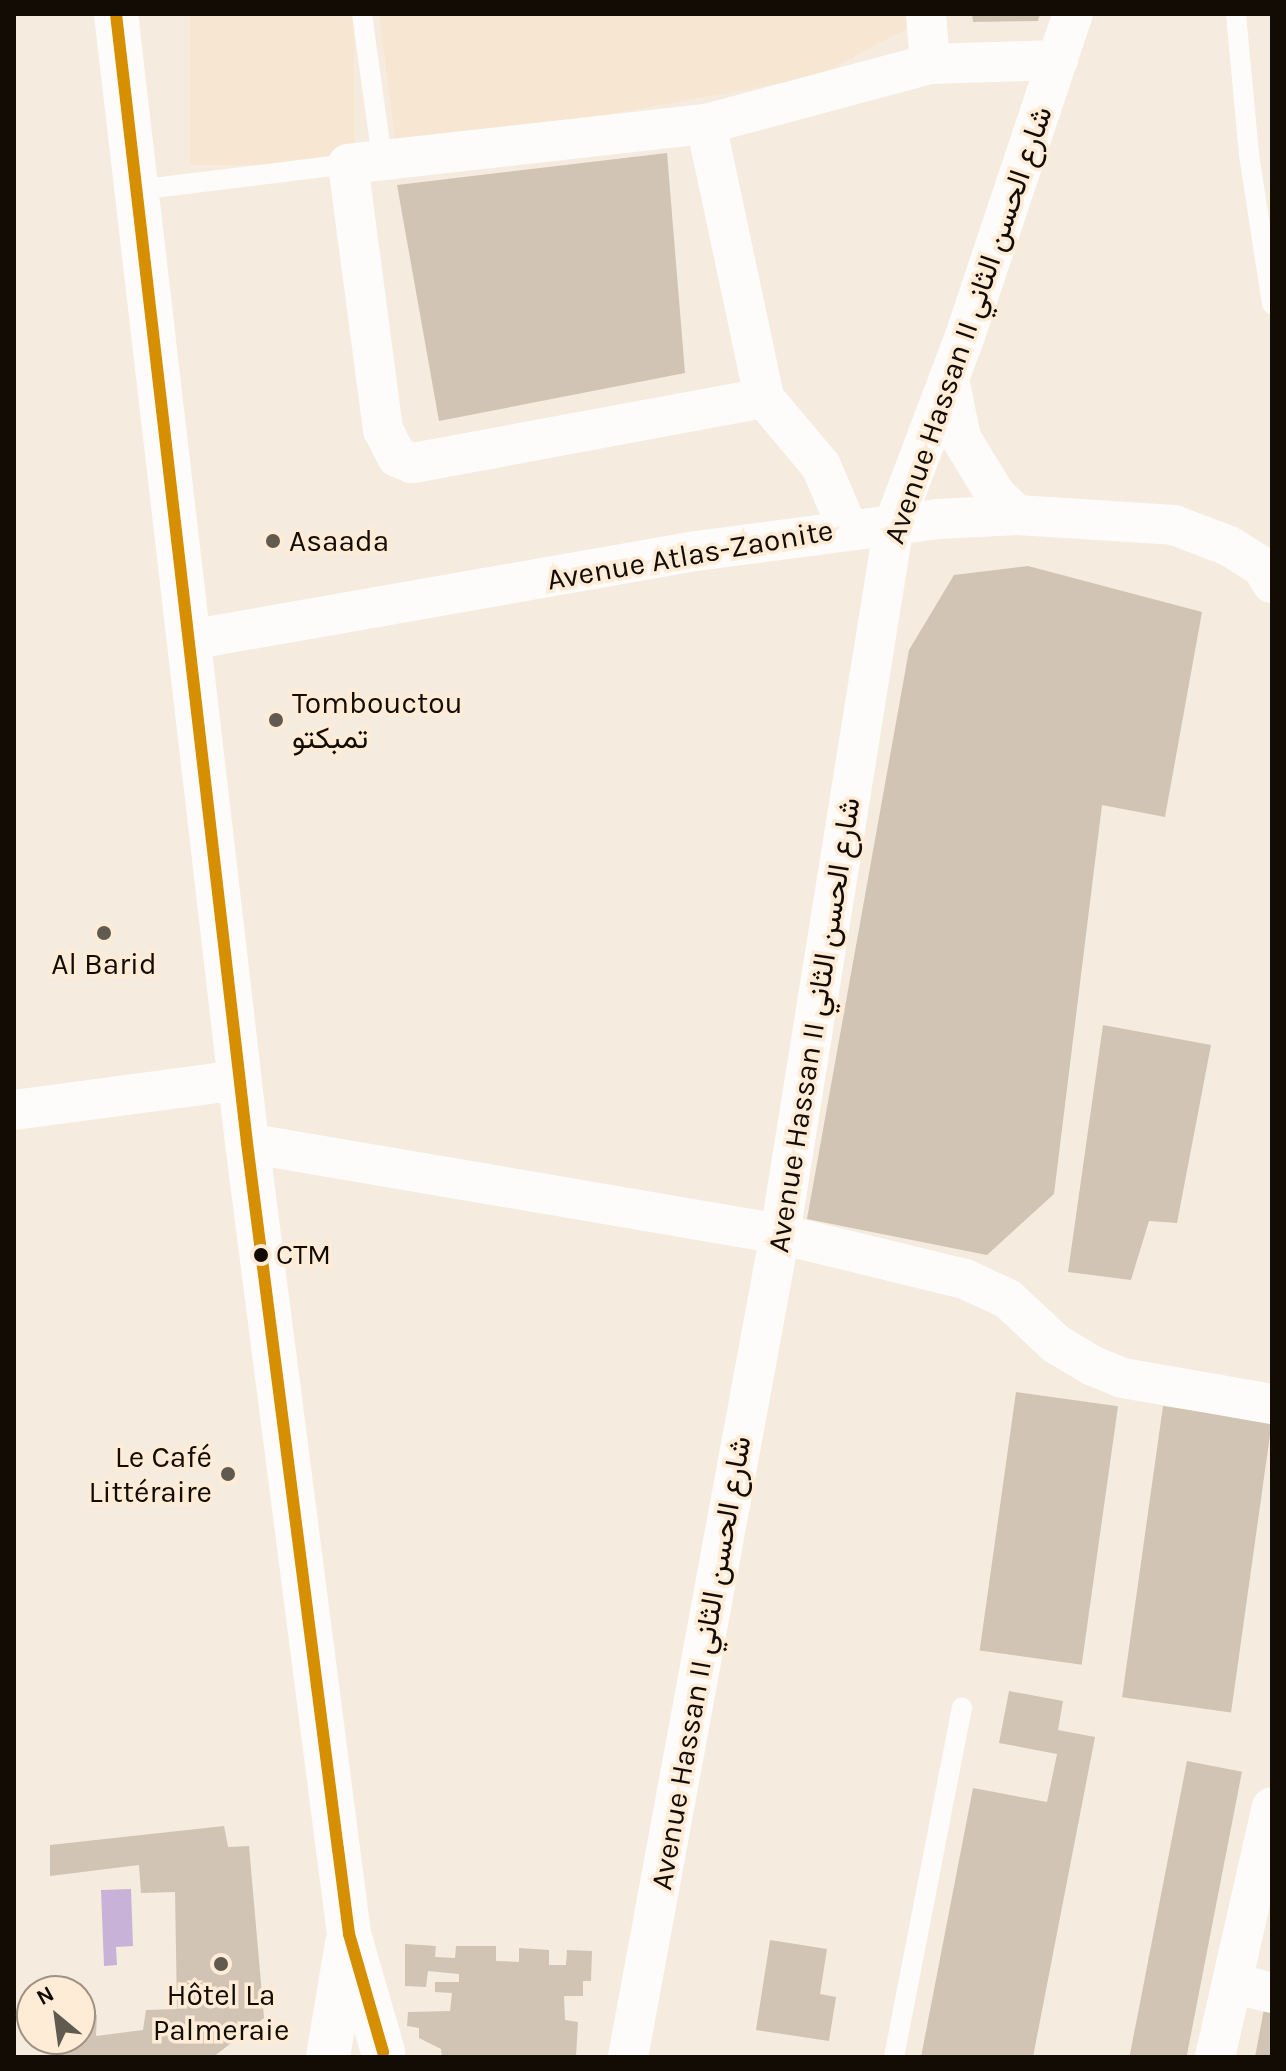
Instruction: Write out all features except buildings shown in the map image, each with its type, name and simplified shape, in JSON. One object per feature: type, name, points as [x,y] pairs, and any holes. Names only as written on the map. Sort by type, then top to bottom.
[{"type":"main road","points":[[116,14],[247,1143],[349,1934],[376,2055]]},
{"type":"main road","points":[[328,2057],[349,1934]]},
{"type":"street","points":[[926,14],[930,64]]},
{"type":"street","name":"Avenue Hassan II شارع الحسن الثاني","points":[[628,2057],[780,1234],[894,524],[949,379],[1073,14]]},
{"type":"street","points":[[764,398],[412,463],[397,457],[383,430],[365,161],[706,124],[930,64],[1058,60]]},
{"type":"street","points":[[706,124],[764,398],[821,466],[847,527]]},
{"type":"street","points":[[949,379],[961,438],[995,494],[1017,515]]},
{"type":"street","name":"Avenue Atlas-Zaonite","points":[[189,640],[847,527],[1017,515],[1174,525],[1229,546],[1269,568]]},
{"type":"street","points":[[14,1110],[240,1080]]},
{"type":"street","points":[[247,1143],[780,1234],[990,1289],[1056,1344],[1123,1378],[1272,1404]]},
{"type":"street","points":[[1215,2057],[1272,1807]]},
{"type":"street","points":[[1232,1983],[1272,1993]]},
{"type":"lane","points":[[137,190],[365,161],[362,14]]},
{"type":"lane","points":[[1236,14],[1249,155],[1272,304]]},
{"type":"lane","points":[[894,2057],[962,1708]]},
{"type":"shaded area","points":[[190,14],[354,14],[354,165],[190,165]]},
{"type":"shaded area","points":[[379,14],[919,14],[920,22],[814,77],[397,153]]},
{"type":"shaded area","points":[[131,1889],[133,1946],[116,1947],[117,1965],[104,1966],[101,1890]]},
{"type":"transit line","points":[[116,14],[247,1143],[349,1934],[383,2052]]},
{"type":"place","name":"Asaada","points":[[273,541]]},
{"type":"place","name":"Tombouctou تمبكتو","points":[[276,720]]},
{"type":"place","name":"Al Barid","points":[[104,933]]},
{"type":"place","name":"CTM","points":[[261,1255]]},
{"type":"place","name":"Le Café Littéraire","points":[[228,1474]]},
{"type":"place","name":"Hôtel La Palmeraie","points":[[221,1964]]}]
